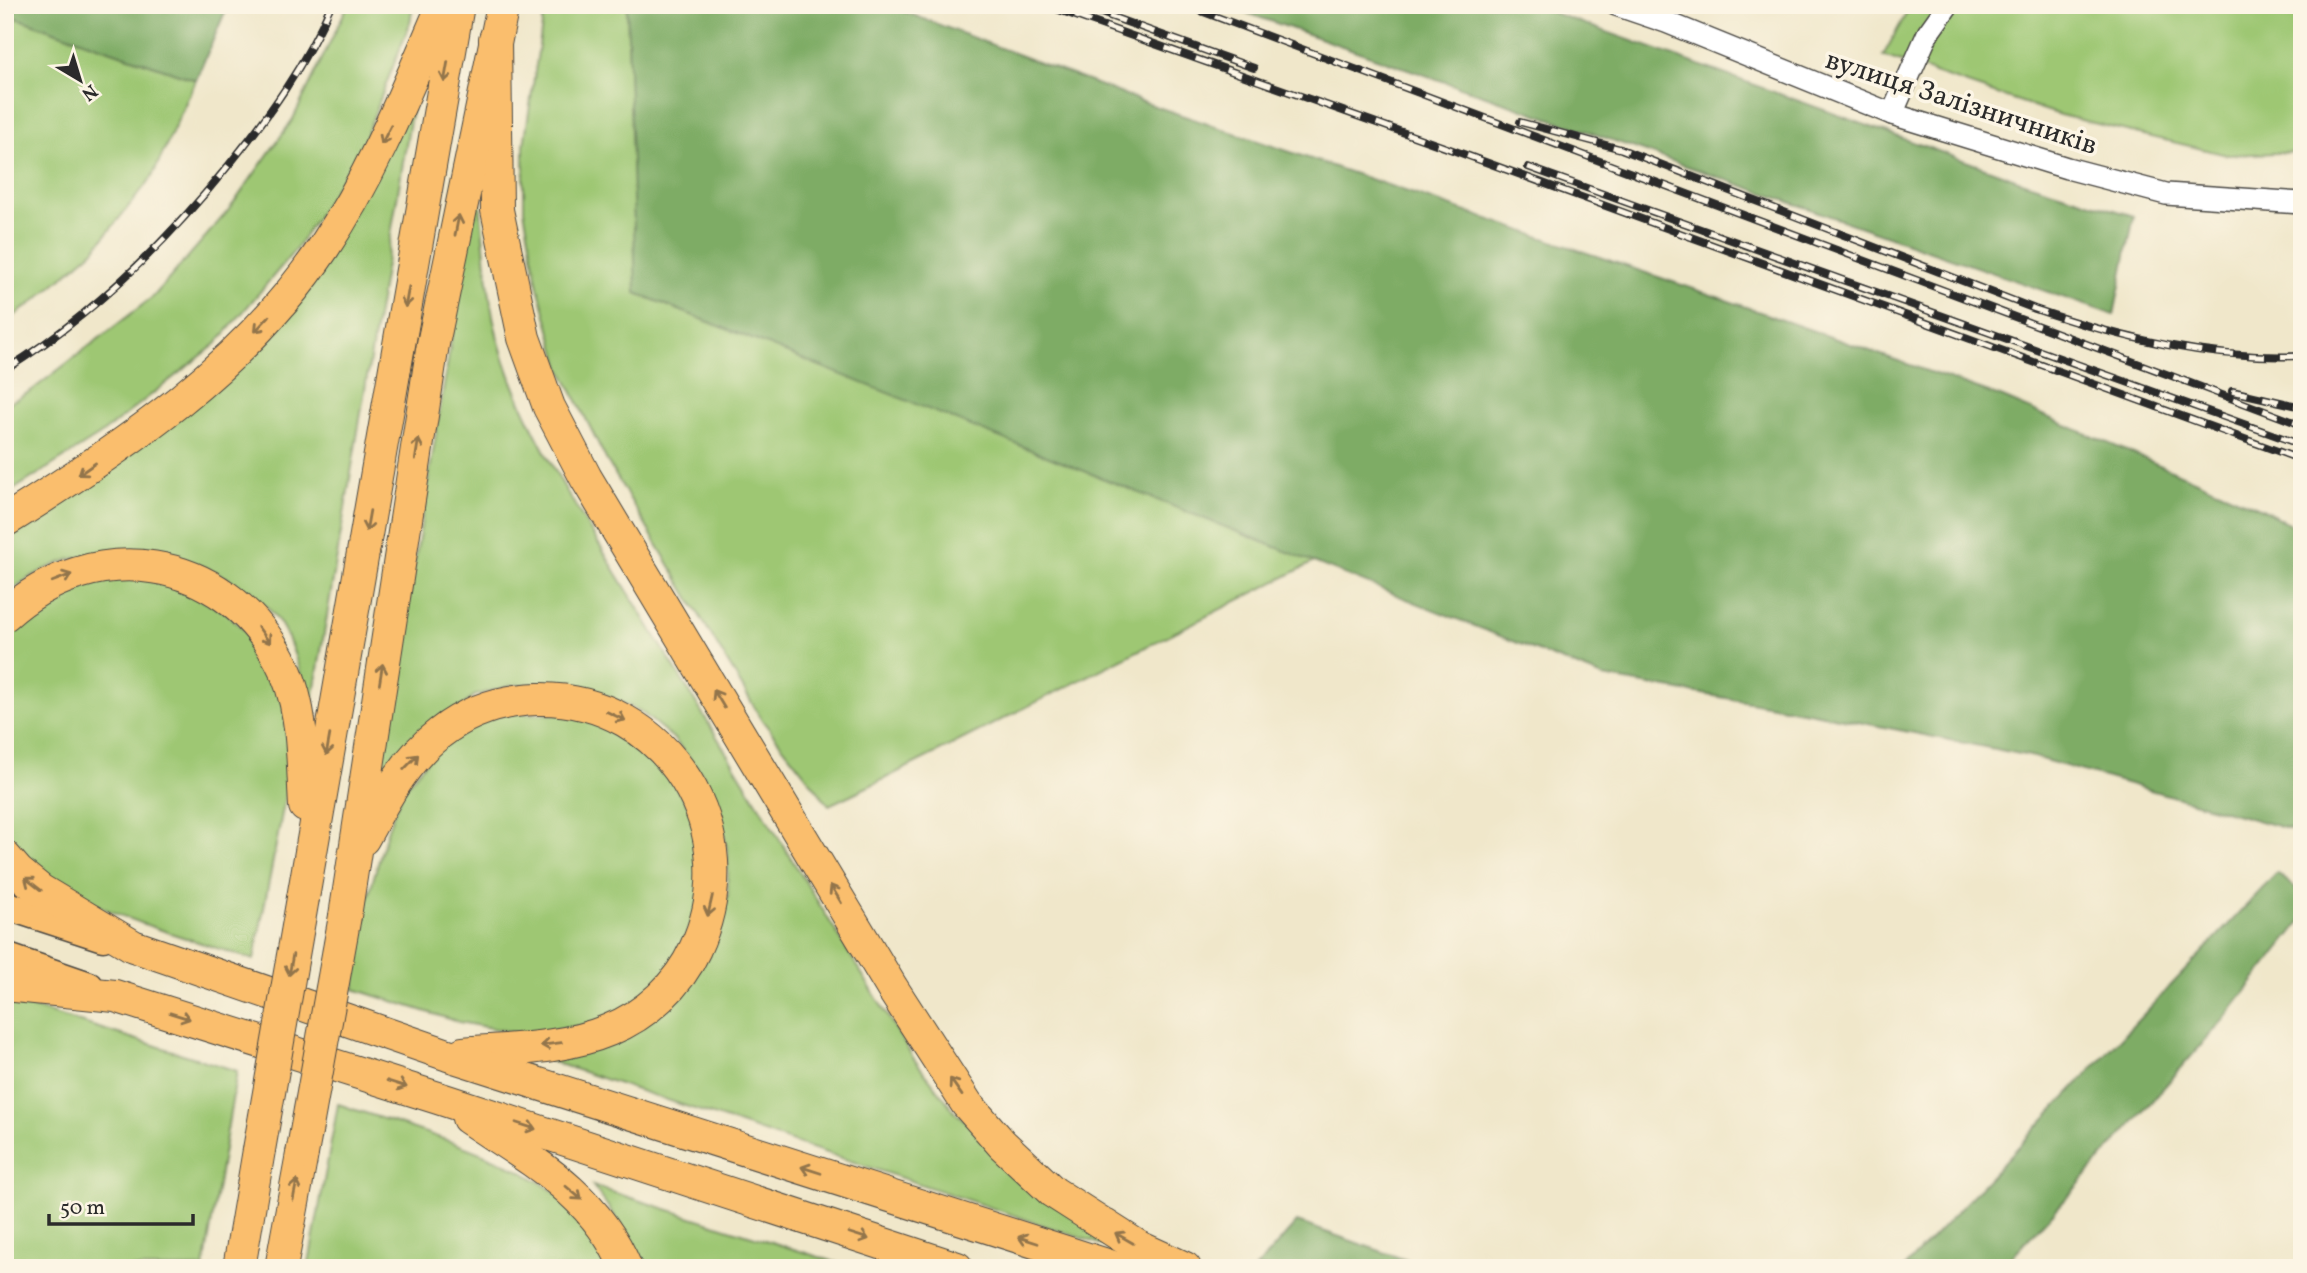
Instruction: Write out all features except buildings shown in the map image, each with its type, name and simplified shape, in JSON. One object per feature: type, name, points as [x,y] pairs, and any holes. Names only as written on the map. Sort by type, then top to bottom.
[{"type":"highway","points":[[5,521],[75,478],[164,415],[236,353],[286,298],[323,248],[359,189],[392,125],[443,5]]},
{"type":"highway","points":[[239,1268],[458,5]]},
{"type":"highway","points":[[281,1268],[345,916],[351,862],[433,344],[503,5]]},
{"type":"highway","points":[[495,38],[497,210],[524,338],[549,407],[586,478],[891,988],[967,1104],[1002,1144],[1053,1192],[1139,1247],[1185,1268]]},
{"type":"highway","points":[[5,615],[22,600],[52,582],[85,569],[122,565],[162,568],[201,580],[234,602],[260,629],[281,661],[295,699],[301,744],[308,862]]},
{"type":"highway","points":[[351,862],[403,770],[439,734],[470,713],[516,700],[552,699],[592,705],[635,725],[663,750],[687,780],[703,813],[712,852],[713,894],[705,929],[689,963],[665,992],[638,1014],[619,1025],[572,1041],[448,1055]]},
{"type":"highway","points":[[5,857],[40,890],[133,946],[448,1055],[1116,1268]]},
{"type":"highway","points":[[5,985],[115,996],[438,1098],[957,1268]]},
{"type":"highway","points":[[438,1098],[532,1161],[583,1201],[617,1247],[626,1268]]},
{"type":"highway","points":[[228,1268],[246,1223]]},
{"type":"highway","points":[[288,1226],[290,1268]]},
{"type":"main road","points":[[5,905],[133,946]]},
{"type":"main road","points":[[5,957],[115,996]]},
{"type":"street","name":"вулиця Залізничників","points":[[1616,5],[1670,14],[1892,114],[2067,168],[2166,194],[2302,203]]},
{"type":"street","points":[[1892,114],[1928,33],[1948,5]]},
{"type":"green space","points":[[5,5],[228,5],[196,80],[5,14]]},
{"type":"green space","points":[[348,5],[413,5],[410,23],[361,148],[297,248],[216,344],[100,435],[5,495],[5,405],[31,391],[154,296],[228,211],[293,119]]},
{"type":"green space","points":[[545,5],[627,5],[637,293],[1314,562],[829,805],[762,720],[606,459],[561,369],[538,287],[524,210],[524,145]]},
{"type":"green space","points":[[627,5],[887,5],[1146,103],[1726,300],[2003,398],[2262,509],[2302,531],[2302,833],[2030,756],[1808,712],[1603,677],[636,293]]},
{"type":"green space","points":[[1224,5],[1532,5],[2024,182],[2134,216],[2114,315]]},
{"type":"green space","points":[[1911,5],[2302,5],[2302,152],[2227,155],[2060,115],[1883,56]]},
{"type":"green space","points":[[5,14],[196,80],[152,177],[93,251],[35,301],[5,322]]},
{"type":"green space","points":[[412,109],[311,711],[293,649],[275,616],[245,589],[207,568],[178,558],[147,553],[87,555],[30,577],[5,596],[5,535],[217,387]]},
{"type":"green space","points":[[478,178],[488,281],[498,339],[523,407],[567,492],[914,1059],[956,1113],[1115,1249],[538,1057],[706,960],[720,928],[728,895],[728,854],[721,818],[703,775],[673,738],[640,711],[603,694],[554,683],[512,685],[474,696],[379,781]]},
{"type":"green space","points":[[127,577],[165,581],[225,612],[256,641],[285,706],[289,777],[254,960],[155,928],[85,900],[26,863],[5,840],[5,636],[21,618],[42,602],[65,590],[93,581]]},
{"type":"green space","points":[[504,713],[582,715],[656,756],[696,818],[703,891],[676,964],[639,1002],[601,1023],[523,1034],[459,1022],[354,989],[367,901],[388,828],[404,788],[431,756],[466,728]]},
{"type":"green space","points":[[2277,873],[2302,893],[2302,920],[2224,1019],[2063,1202],[2001,1268],[1904,1268]]},
{"type":"green space","points":[[5,1002],[38,1009],[237,1071],[204,1268],[5,1268]]},
{"type":"green space","points":[[338,1104],[462,1146],[525,1174],[551,1190],[571,1207],[614,1268],[308,1268]]},
{"type":"green space","points":[[593,1186],[854,1268],[640,1268],[622,1226]]},
{"type":"green space","points":[[1297,1222],[1429,1268],[1256,1268]]},
{"type":"railway","points":[[5,370],[97,303],[152,251],[204,195],[272,109],[310,48],[331,5]]},
{"type":"railway","points":[[1045,5],[1447,148],[2302,460]]},
{"type":"railway","points":[[1079,5],[1254,68]]},
{"type":"railway","points":[[1185,5],[2302,425]]},
{"type":"railway","points":[[1520,122],[1621,149],[2067,320],[2133,338],[2200,351],[2302,356]]},
{"type":"railway","points":[[1528,167],[2302,445]]},
{"type":"railway","points":[[2232,391],[2302,407]]}]
